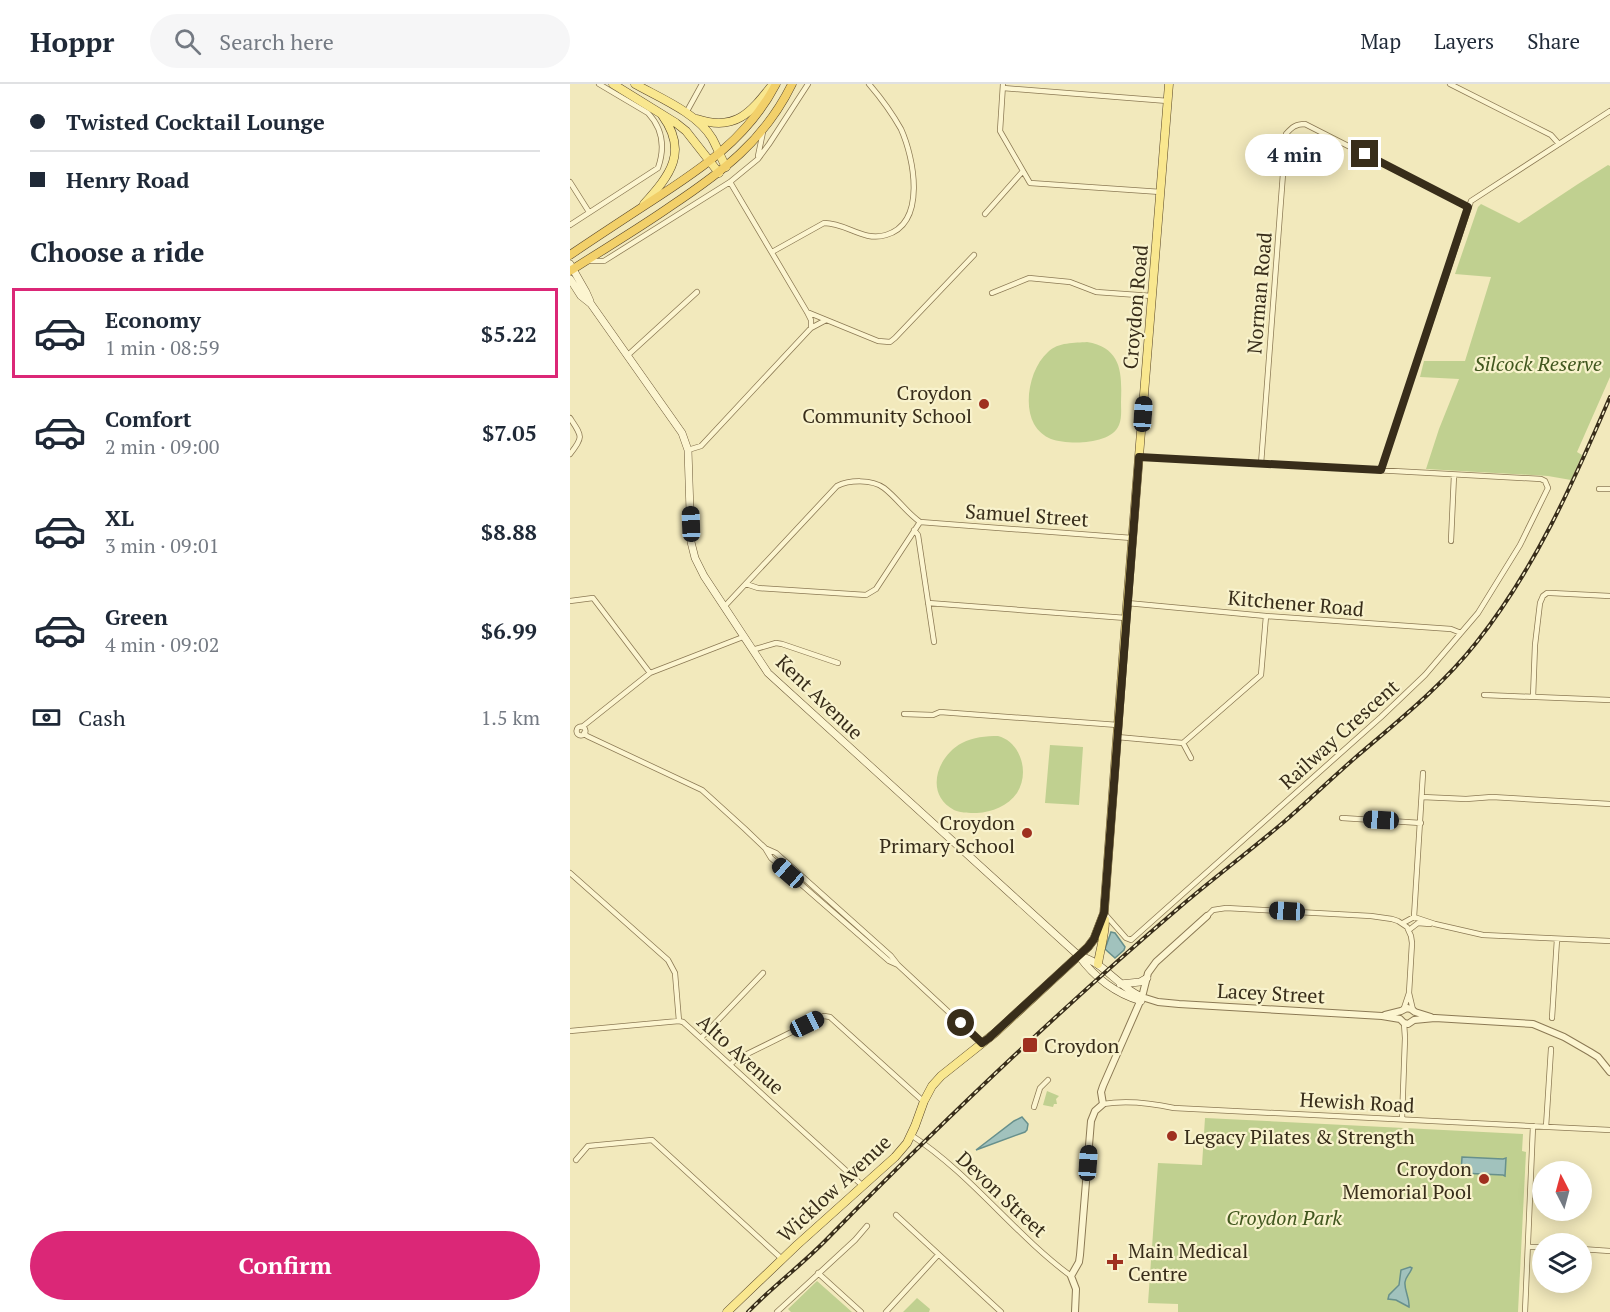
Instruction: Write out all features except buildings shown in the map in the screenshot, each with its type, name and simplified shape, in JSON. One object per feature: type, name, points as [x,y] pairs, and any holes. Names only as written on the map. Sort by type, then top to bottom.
[{"type":"highway","points":[[570,255],[719,155],[760,110],[775,84]]},
{"type":"highway","points":[[571,268],[658,215],[719,173],[763,129],[775,114],[792,84]]},
{"type":"main road","points":[[635,84],[690,115],[721,124],[735,121],[746,115],[775,84]]},
{"type":"main road","name":"Croydon Road","points":[[1079,956],[1094,939],[1104,913],[1169,84]]},
{"type":"main road","points":[[618,88],[658,110],[686,131],[719,173]]},
{"type":"main road","points":[[641,207],[669,175],[673,163],[675,150],[673,136],[658,110]]},
{"type":"main road","points":[[686,131],[691,127],[690,115]]},
{"type":"main road","points":[[690,115],[712,138],[726,167]]},
{"type":"main road","name":"Kent Avenue","points":[[571,268],[591,304],[682,433],[688,450],[693,550],[699,567],[768,674],[1079,956],[1109,987],[1132,999],[1142,999]]},
{"type":"main road","name":"Kent Avenue","points":[[570,279],[581,296],[591,304]]},
{"type":"main road","points":[[1098,964],[1105,932],[1104,913]]},
{"type":"main road","name":"Kent Avenue","points":[[1079,956],[1090,958],[1120,984],[1142,999]]},
{"type":"main road","name":"Wicklow Avenue","points":[[727,1312],[895,1157],[911,1135],[924,1101],[940,1076],[995,1033],[1079,956]]},
{"type":"main road","points":[[1120,984],[1140,982],[1148,978]]},
{"type":"street","points":[[570,225],[658,168],[662,156],[660,129],[648,113],[618,88],[599,84]]},
{"type":"street","points":[[690,115],[702,84]]},
{"type":"street","points":[[586,260],[604,261],[730,182],[758,159],[770,144],[808,84]]},
{"type":"street","points":[[772,252],[824,223],[832,223],[858,234],[877,237],[897,231],[906,222],[913,200],[909,154],[894,116],[869,84]]},
{"type":"street","points":[[1450,84],[1551,135],[1559,144]]},
{"type":"street","points":[[1161,192],[1030,183],[1000,131],[1003,86],[1168,101]]},
{"type":"street","points":[[1381,470],[1471,201],[1610,111]]},
{"type":"street","name":"Norman Road","points":[[1261,465],[1286,134],[1293,126],[1305,124],[1468,207]]},
{"type":"street","points":[[758,159],[763,129]]},
{"type":"street","points":[[985,214],[1023,171]]},
{"type":"street","points":[[570,182],[590,212]]},
{"type":"street","points":[[730,182],[807,312],[811,320],[811,328]]},
{"type":"street","points":[[807,312],[878,341],[890,342],[974,255]]},
{"type":"street","points":[[992,293],[1029,278],[1070,282],[1096,292],[1152,296]]},
{"type":"street","points":[[628,355],[697,292]]},
{"type":"street","points":[[688,450],[701,446],[811,328],[826,320]]},
{"type":"street","points":[[570,418],[581,437],[570,454]]},
{"type":"street","points":[[1139,457],[1454,475],[1451,541]]},
{"type":"street","name":"Railway Crescent","points":[[1104,913],[1126,938],[1131,940],[1381,717],[1425,675],[1478,613],[1520,545],[1547,490],[1547,484],[1541,479],[1454,475]]},
{"type":"street","points":[[724,607],[837,486],[843,483],[859,482],[883,487],[920,522],[876,589],[866,595],[758,588],[746,584]]},
{"type":"street","points":[[1599,489],[1610,489]]},
{"type":"street","name":"Samuel Street","points":[[920,522],[1132,538]]},
{"type":"street","points":[[914,530],[918,535],[934,642]]},
{"type":"street","points":[[1533,697],[1535,645],[1540,603],[1543,596],[1551,593],[1610,596]]},
{"type":"street","points":[[570,601],[593,598],[650,673]]},
{"type":"street","points":[[928,603],[1126,618]]},
{"type":"street","name":"Kitchener Road","points":[[1127,603],[1266,616],[1451,629],[1461,633]]},
{"type":"street","points":[[1117,737],[1183,743],[1261,675],[1266,616]]},
{"type":"street","points":[[577,732],[578,728],[650,673],[743,638]]},
{"type":"street","points":[[752,650],[782,644],[838,663]]},
{"type":"street","points":[[1484,695],[1610,700]]},
{"type":"street","points":[[904,714],[933,715],[940,712],[1118,725]]},
{"type":"street","points":[[582,727],[585,729],[585,734]]},
{"type":"street","points":[[570,732],[585,734],[702,790],[765,848],[771,858],[889,961],[898,965],[982,1043]]},
{"type":"street","points":[[1183,743],[1191,758]]},
{"type":"street","points":[[1414,917],[1423,773]]},
{"type":"street","points":[[1422,797],[1466,799],[1492,797],[1610,804]]},
{"type":"street","points":[[1342,818],[1421,823]]},
{"type":"street","points":[[570,873],[668,960],[675,973],[679,1021]]},
{"type":"street","points":[[1075,1312],[1076,1288],[1071,1276],[1079,1262],[1080,1255],[1091,1121],[1095,1111],[1103,1104],[1101,1092],[1103,1086],[1142,999],[1150,969],[1213,910],[1228,908],[1371,916],[1403,923],[1409,930],[1412,943],[1409,993],[1413,1016],[1405,1038]]},
{"type":"street","points":[[1403,923],[1414,917],[1483,935],[1610,941]]},
{"type":"street","points":[[1409,930],[1418,923],[1435,924]]},
{"type":"street","points":[[1552,1018],[1557,939]]},
{"type":"street","points":[[701,1038],[763,973]]},
{"type":"street","points":[[1402,1119],[1405,1038],[1402,1021],[1409,993]]},
{"type":"street","name":"Lacey Street","points":[[1142,999],[1149,1003],[1382,1016],[1402,1021],[1413,1016]]},
{"type":"street","points":[[1403,1010],[1409,1008],[1413,1016]]},
{"type":"street","name":"Lacey Street","points":[[1382,1016],[1403,1010]]},
{"type":"street","points":[[730,1064],[824,1016],[830,1017],[924,1101]]},
{"type":"street","points":[[1413,1016],[1533,1024],[1564,1037],[1590,1052],[1598,1057],[1610,1072]]},
{"type":"street","name":"Alto Avenue","points":[[570,1031],[679,1021],[688,1026],[863,1186]]},
{"type":"street","points":[[1546,1127],[1551,1049]]},
{"type":"street","points":[[1034,1107],[1040,1088],[1048,1080]]},
{"type":"street","name":"Hewish Road","points":[[1103,1104],[1114,1102],[1185,1108],[1610,1130]]},
{"type":"street","points":[[1525,1312],[1533,1126]]},
{"type":"street","name":"Devon Street","points":[[911,1135],[955,1170],[1071,1276]]},
{"type":"street","points":[[576,1160],[588,1146],[652,1140],[782,1259]]},
{"type":"street","points":[[896,1215],[1001,1312]]},
{"type":"street","points":[[777,1312],[855,1240],[867,1226]]},
{"type":"street","points":[[1592,1250],[1610,1251]]},
{"type":"street","points":[[886,1312],[938,1255]]},
{"type":"street","points":[[818,1273],[861,1312]]},
{"type":"green space","name":"Silcock Reserve","points":[[1608,165],[1610,166],[1610,377],[1577,452],[1582,455],[1571,480],[1548,476],[1426,469],[1459,379],[1420,377],[1424,361],[1465,361],[1491,277],[1455,274],[1478,207],[1481,204],[1519,223]]},
{"type":"green space","points":[[1087,342],[1107,350],[1118,363],[1121,381],[1119,425],[1114,432],[1098,440],[1068,442],[1051,439],[1037,429],[1031,416],[1029,397],[1033,377],[1042,359],[1052,349],[1067,344]]},
{"type":"green space","points":[[998,736],[1006,739],[1018,751],[1021,759],[1023,776],[1017,793],[1004,805],[988,811],[971,813],[954,810],[939,795],[937,785],[937,775],[946,757],[953,749],[971,739]]},
{"type":"green space","points":[[1050,745],[1083,747],[1079,805],[1045,803]]},
{"type":"green space","points":[[1047,1091],[1059,1096],[1056,1099],[1057,1104],[1053,1107],[1043,1105]]},
{"type":"green space","name":"Croydon Park","points":[[1205,1118],[1523,1134],[1522,1151],[1526,1152],[1518,1312],[1178,1312],[1178,1304],[1148,1303],[1158,1163],[1202,1165]]},
{"type":"green space","points":[[817,1281],[852,1312],[791,1312],[788,1309]]},
{"type":"green space","points":[[917,1298],[930,1309],[929,1312],[903,1312]]},
{"type":"water","points":[[1111,932],[1115,933],[1125,947],[1115,958],[1105,949]]},
{"type":"water","points":[[1022,1117],[1028,1124],[1025,1132],[976,1150],[1014,1121]]},
{"type":"water","points":[[1462,1157],[1506,1158],[1505,1176],[1461,1173]]},
{"type":"water","points":[[1412,1268],[1405,1282],[1409,1307],[1396,1300],[1388,1299],[1399,1285],[1401,1270]]},
{"type":"railway","points":[[748,1312],[818,1248],[957,1110],[1090,986],[1181,906],[1285,821],[1449,674],[1497,615],[1535,555],[1567,493],[1610,397]]},
{"type":"place","name":"Croydon Community School","points":[[984,404]]},
{"type":"place","name":"Croydon Primary School","points":[[1027,833]]},
{"type":"place","name":"Croydon","points":[[1030,1045]]},
{"type":"place","name":"Legacy Pilates & Strength","points":[[1172,1136]]},
{"type":"place","name":"Croydon Memorial Pool","points":[[1484,1179]]},
{"type":"place","name":"Main Medical Centre","points":[[1115,1262]]},
{"type":"route","points":[[961,1023],[982,1043],[1088,947],[1100,927],[1104,913],[1139,457],[1381,470],[1468,207],[1365,154]]}]
